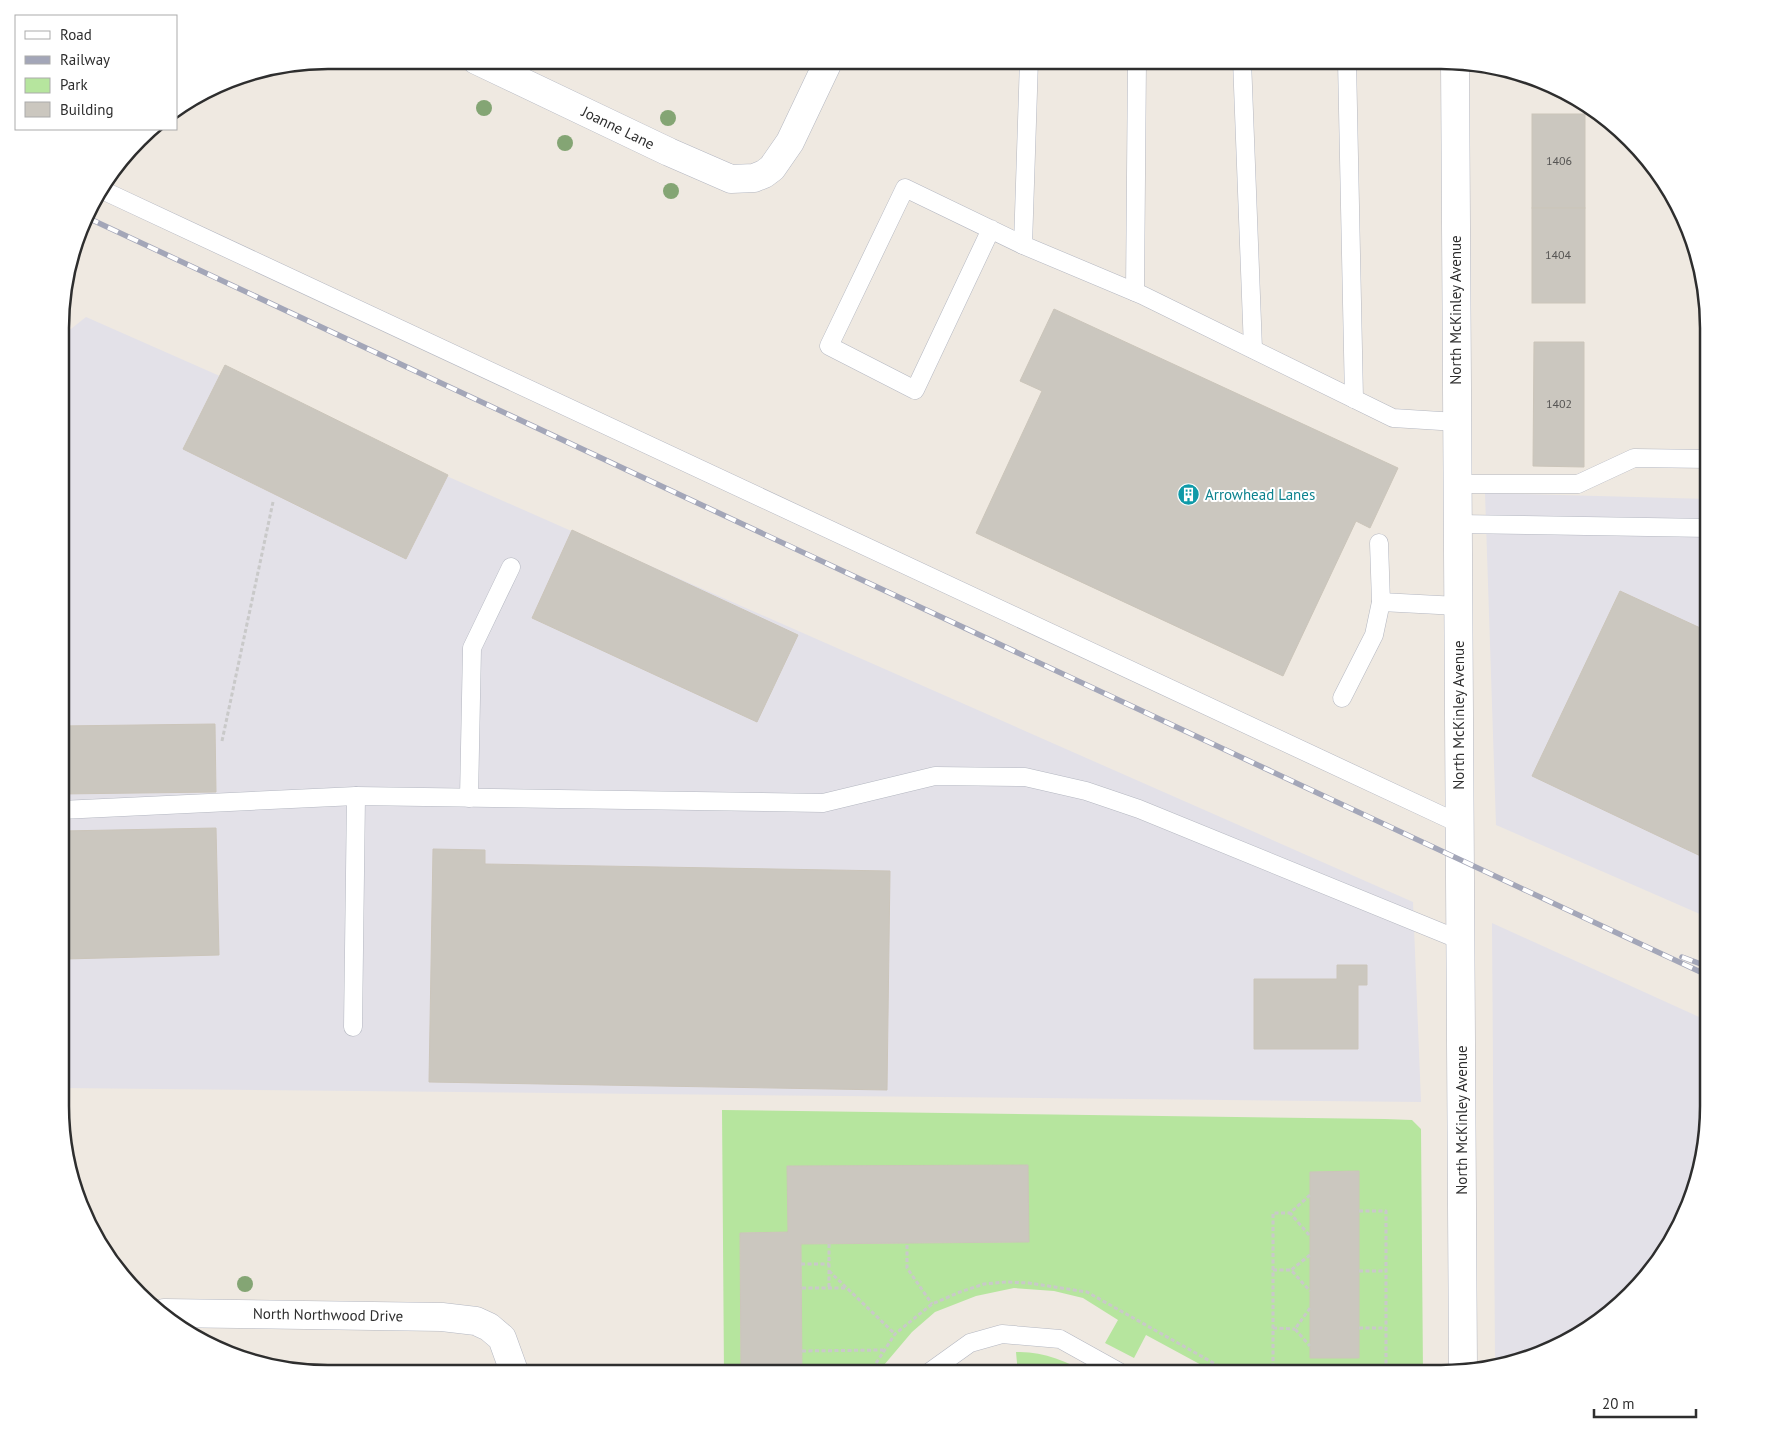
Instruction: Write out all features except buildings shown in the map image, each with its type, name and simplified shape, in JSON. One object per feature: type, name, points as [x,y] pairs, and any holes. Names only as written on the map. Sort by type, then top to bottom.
[{"type":"street","name":"Joanne Lane","points":[[495,69],[669,152],[731,179],[754,178],[772,168],[790,142],[825,69]]},
{"type":"street","name":"North McKinley Avenue","points":[[1455,69],[1463,1364]]},
{"type":"street","name":"North Northwood Drive","points":[[172,1313],[442,1317],[476,1321],[489,1327],[502,1338],[512,1365]]},
{"type":"lane","points":[[1022,244],[1028,69]]},
{"type":"lane","points":[[1135,292],[1138,69]]},
{"type":"lane","points":[[1242,69],[1253,349]]},
{"type":"lane","points":[[1347,69],[1354,399]]},
{"type":"lane","points":[[991,229],[915,390],[829,346],[905,188],[991,229],[1022,244],[1135,292],[1393,418],[1457,422]]},
{"type":"lane","points":[[107,192],[1460,824]]},
{"type":"lane","points":[[1457,484],[1578,484],[1634,458],[1700,459]]},
{"type":"lane","points":[[1458,524],[1700,528]]},
{"type":"lane","points":[[1342,698],[1374,635],[1381,602],[1379,544]]},
{"type":"lane","points":[[469,798],[472,648],[511,567]]},
{"type":"lane","points":[[1381,602],[1458,606]]},
{"type":"lane","points":[[69,810],[356,796],[823,803],[935,776],[1025,777],[1086,791],[1139,809],[1460,940]]},
{"type":"lane","points":[[353,1027],[356,796]]},
{"type":"lane","points":[[939,1365],[970,1343],[1002,1334],[1060,1339],[1107,1365]]},
{"type":"path","points":[[222,740],[273,502]]},
{"type":"path","points":[[1273,1365],[1272,1213],[1290,1213],[1310,1196]]},
{"type":"path","points":[[1359,1211],[1386,1211],[1386,1365]]},
{"type":"path","points":[[1290,1213],[1310,1236]]},
{"type":"path","points":[[829,1244],[829,1288]]},
{"type":"path","points":[[907,1245],[907,1268],[932,1304]]},
{"type":"path","points":[[1272,1270],[1291,1270],[1310,1255]]},
{"type":"path","points":[[801,1264],[829,1264]]},
{"type":"path","points":[[1291,1270],[1310,1291]]},
{"type":"path","points":[[829,1271],[895,1334]]},
{"type":"path","points":[[1359,1271],[1386,1271]]},
{"type":"path","points":[[802,1288],[846,1288]]},
{"type":"path","points":[[1295,1329],[1310,1308]]},
{"type":"path","points":[[1272,1328],[1295,1329],[1310,1346]]},
{"type":"path","points":[[1359,1328],[1386,1328]]},
{"type":"path","points":[[802,1351],[884,1350]]},
{"type":"shaded area","points":[[86,317],[1413,902],[1421,1102],[69,1088],[69,330]]},
{"type":"shaded area","points":[[1485,493],[1700,499],[1700,914],[1496,825]]},
{"type":"shaded area","points":[[1492,923],[1700,1017],[1700,1123],[1698,1140],[1691,1173],[1681,1205],[1666,1236],[1636,1277],[1599,1312],[1556,1339],[1540,1346],[1495,1359]]},
{"type":"green space","points":[[722,1110],[1412,1120],[1421,1129],[1423,1365],[1201,1365],[1146,1335],[1134,1358],[1105,1343],[1118,1320],[1083,1298],[1054,1291],[1014,1288],[976,1296],[935,1312],[912,1332],[884,1365],[802,1365],[801,1244],[1028,1242],[1027,1165],[788,1167],[788,1232],[740,1233],[741,1365],[724,1365]],"holes":[[[1359,1171],[1359,1358],[1310,1358],[1310,1172]]]},
{"type":"green space","points":[[1016,1352],[1045,1355],[1072,1365],[1017,1365]]},
{"type":"railway","points":[[92,220],[1700,972]]},
{"type":"railway","points":[[1682,957],[1700,964]]},
{"type":"place","name":"Arrowhead Lanes","points":[[1189,495]]}]
